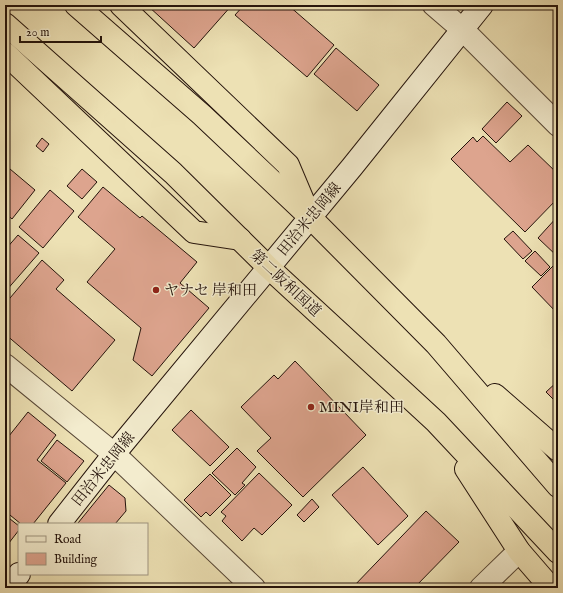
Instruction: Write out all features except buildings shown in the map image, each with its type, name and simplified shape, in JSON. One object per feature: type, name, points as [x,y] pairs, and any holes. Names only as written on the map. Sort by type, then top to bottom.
[{"type":"highway","points":[[76,5],[202,115],[310,218],[436,344],[558,450]]},
{"type":"highway","points":[[120,5],[288,165],[310,218]]},
{"type":"highway","name":"第二阪和国道","points":[[5,24],[173,172],[268,267],[436,422],[558,552]]},
{"type":"highway","points":[[5,53],[194,232],[240,239]]},
{"type":"highway","points":[[436,344],[558,486]]},
{"type":"highway","points":[[436,422],[519,551],[551,588]]},
{"type":"main road","points":[[434,5],[463,30],[558,125]]},
{"type":"main road","name":"田治米忠岡線","points":[[60,523],[114,454],[310,218],[482,5]]},
{"type":"main road","points":[[5,365],[114,454],[254,588]]},
{"type":"main road","points":[[481,588],[519,551]]},
{"type":"main road","points":[[8,588],[18,575]]},
{"type":"place","name":"ヤナセ 岸和田","points":[[156,290]]},
{"type":"place","name":"MINI岸和田","points":[[311,407]]}]
